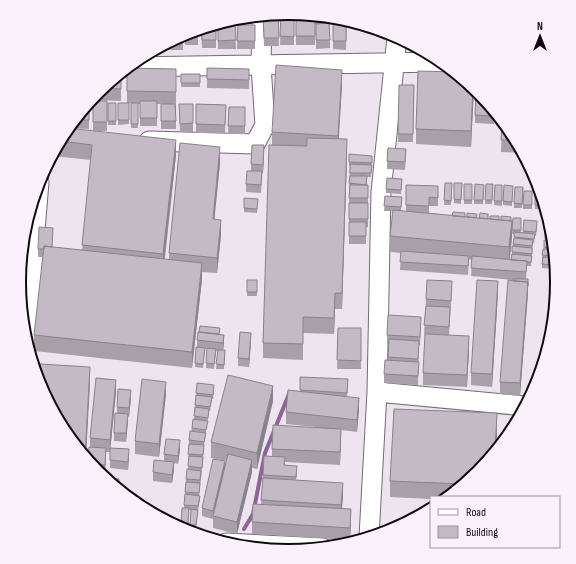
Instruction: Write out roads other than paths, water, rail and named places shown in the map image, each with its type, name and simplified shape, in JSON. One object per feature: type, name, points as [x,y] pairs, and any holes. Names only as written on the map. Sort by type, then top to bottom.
[{"type":"street","points":[[131,140],[255,144],[265,125],[262,66],[262,22]]},
{"type":"street","points":[[369,531],[377,392],[381,192],[396,44]]},
{"type":"street","points":[[138,67],[431,62]]},
{"type":"street","points":[[28,315],[36,212]]},
{"type":"street","points":[[377,392],[519,405]]},
{"type":"waterway","points":[[244,529],[253,514],[265,453],[289,394]]}]
